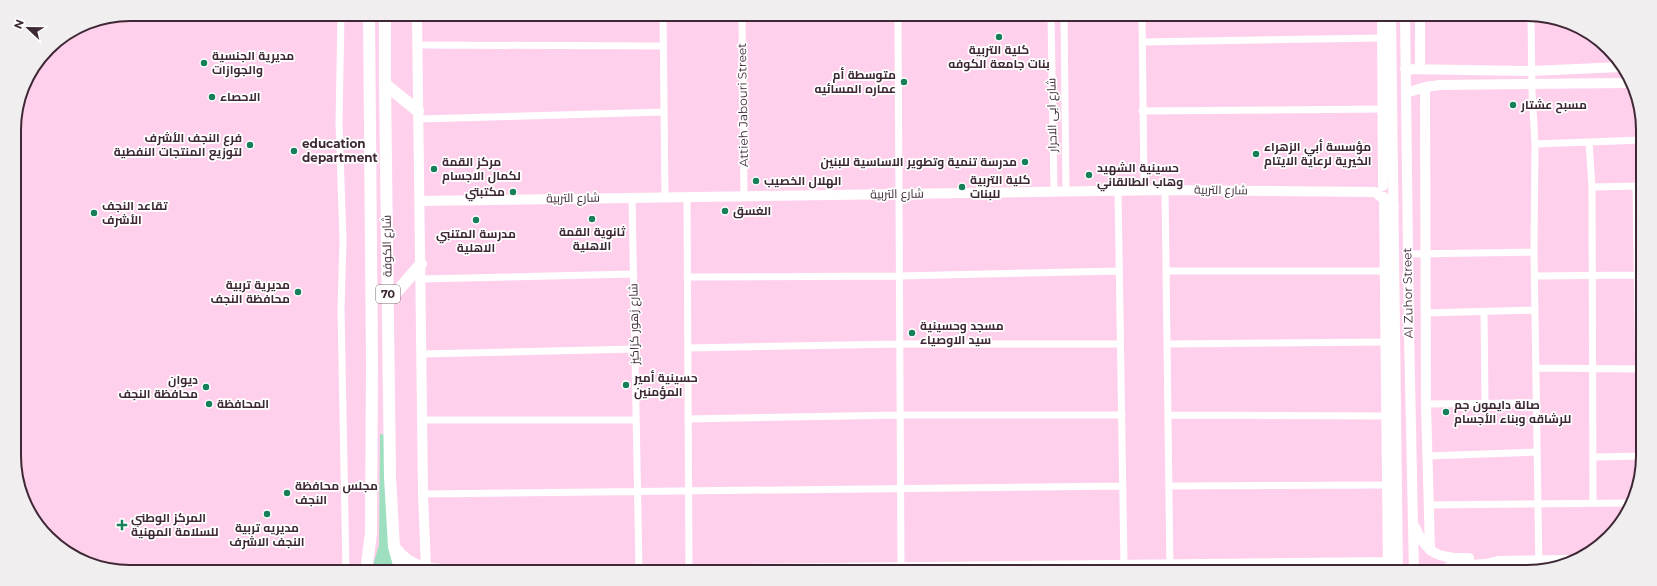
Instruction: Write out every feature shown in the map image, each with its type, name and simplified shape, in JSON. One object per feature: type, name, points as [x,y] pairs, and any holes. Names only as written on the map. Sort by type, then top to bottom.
[{"type":"highway","name":"شارع الكوفة","points":[[367,565],[371,534],[372,370],[368,21]]},
{"type":"highway","name":"شارع الكوفة","points":[[385,21],[390,477],[394,547],[399,565]]},
{"type":"highway","points":[[385,84],[418,115]]},
{"type":"highway","points":[[388,302],[420,264]]},
{"type":"highway","points":[[394,547],[402,557],[410,563],[416,565]]},
{"type":"street","points":[[341,21],[339,123],[343,241],[341,309],[346,565]]},
{"type":"street","points":[[417,21],[423,494],[426,565]]},
{"type":"street","points":[[663,21],[665,197]]},
{"type":"street","name":"Attieh Jabouri Street","points":[[742,21],[744,196]]},
{"type":"street","points":[[893,565],[901,489],[898,21]]},
{"type":"street","name":"شارع ابی الاحرار","points":[[1051,21],[1054,192]]},
{"type":"street","name":"شارع ابی الاحرار","points":[[1064,21],[1066,192]]},
{"type":"street","points":[[1142,21],[1144,190]]},
{"type":"street","points":[[1382,21],[1383,109],[1381,192],[1384,271],[1387,485],[1392,514],[1387,565]]},
{"type":"street","name":"Al Zuhor Street","points":[[1391,21],[1395,312],[1392,514],[1397,565]]},
{"type":"street","name":"Al Zuhor Street","points":[[1405,21],[1414,565]]},
{"type":"street","points":[[1420,21],[1420,69]]},
{"type":"street","points":[[1531,21],[1531,71],[1535,144],[1534,276],[1539,564]]},
{"type":"street","points":[[1142,42],[1382,38]]},
{"type":"street","points":[[418,45],[663,46]]},
{"type":"street","points":[[1405,69],[1531,71],[1617,67]]},
{"type":"street","points":[[1547,70],[1547,84]]},
{"type":"street","points":[[1406,93],[1425,87],[1440,85],[1626,83]]},
{"type":"street","points":[[1425,87],[1424,253],[1426,432],[1430,550]]},
{"type":"street","points":[[1142,111],[1383,109]]},
{"type":"street","points":[[418,115],[664,112]]},
{"type":"street","points":[[1535,144],[1636,140]]},
{"type":"street","points":[[1590,142],[1592,188],[1593,503]]},
{"type":"street","points":[[1381,192],[1393,171]]},
{"type":"street","points":[[1592,188],[1636,186]]},
{"type":"street","points":[[1118,190],[1124,565]]},
{"type":"street","name":"شارع التربية","points":[[419,201],[1118,190],[1381,192]]},
{"type":"street","points":[[1166,190],[1170,565]]},
{"type":"street","points":[[1381,192],[1394,207]]},
{"type":"street","points":[[686,196],[689,565]]},
{"type":"street","name":"شارع زهور كزاكيز","points":[[632,197],[636,491],[639,565]]},
{"type":"street","points":[[1408,254],[1534,252]]},
{"type":"street","points":[[687,277],[899,276],[1119,271]]},
{"type":"street","points":[[1166,271],[1384,271]]},
{"type":"street","points":[[1534,276],[1592,276],[1636,271]]},
{"type":"street","points":[[420,280],[633,274]]},
{"type":"street","points":[[1395,312],[1402,314],[1409,310]]},
{"type":"street","points":[[1425,313],[1535,310]]},
{"type":"street","points":[[1484,312],[1485,404]]},
{"type":"street","points":[[1395,334],[1402,330],[1409,332]]},
{"type":"street","points":[[1167,344],[1385,342]]},
{"type":"street","points":[[688,348],[900,344],[1120,344]]},
{"type":"street","points":[[421,354],[635,349]]},
{"type":"street","points":[[1536,368],[1636,369]]},
{"type":"street","points":[[1426,404],[1536,403]]},
{"type":"street","points":[[688,419],[900,415],[1122,415]]},
{"type":"street","points":[[1168,415],[1386,416]]},
{"type":"street","points":[[422,420],[636,420]]},
{"type":"street","points":[[1411,433],[1426,432]]},
{"type":"street","points":[[1427,456],[1537,452]]},
{"type":"street","points":[[1594,457],[1636,456]]},
{"type":"street","points":[[1169,486],[1387,485]]},
{"type":"street","points":[[423,494],[1123,486]]},
{"type":"street","points":[[1428,505],[1625,503]]},
{"type":"street","points":[[1413,522],[1420,538],[1430,550],[1447,558],[1480,558],[1536,565]]},
{"type":"street","points":[[1460,565],[1498,561]]},
{"type":"green space","points":[[380,434],[387,435],[399,565],[373,565],[379,545]]},
{"type":"place","name":"كلية التربية بنات جامعة الكوفه","points":[[999,37]]},
{"type":"place","name":"مديرية الجنسية والجوازات","points":[[204,63]]},
{"type":"place","name":"متوسطة أم عماره المسائيه","points":[[904,82]]},
{"type":"place","name":"الاحصاء","points":[[212,97]]},
{"type":"place","name":"مسبح عشتار","points":[[1513,105]]},
{"type":"place","name":"فرع النجف الأشرف لتوزيع المنتجات النفطية","points":[[250,145]]},
{"type":"place","name":"education department","points":[[294,151]]},
{"type":"place","name":"مؤسسة أبي الزهراء الخيرية لرعاية الايتام","points":[[1256,154]]},
{"type":"place","name":"مدرسة تنمية وتطوير الاساسية للبنين","points":[[1025,162]]},
{"type":"place","name":"مركز القمة لكمال الاجسام","points":[[434,169]]},
{"type":"place","name":"حسينية الشهيد وهاب الطالقاني","points":[[1089,175]]},
{"type":"place","name":"الهلال الخصيب","points":[[756,181]]},
{"type":"place","name":"كلية التربية للبنات","points":[[962,187]]},
{"type":"place","name":"مكتبتي","points":[[513,192]]},
{"type":"place","name":"الغسق","points":[[725,211]]},
{"type":"place","name":"تقاعد النجف الأشرف","points":[[94,213]]},
{"type":"place","name":"ثانوية القمة الاهلية","points":[[592,219]]},
{"type":"place","name":"مدرسة المتنبي الاهلية","points":[[476,220]]},
{"type":"place","name":"مديرية تربية محافظة النجف","points":[[298,292]]},
{"type":"place","name":"مسجد وحسينية سيد الاوصياء","points":[[912,333]]},
{"type":"place","name":"حسينية أمير المؤمنين","points":[[626,385]]},
{"type":"place","name":"ديوان محافظة النجف","points":[[206,387]]},
{"type":"place","name":"المحافظة","points":[[209,404]]},
{"type":"place","name":"صالة دايمون جم للرشاقه وبناء الأجسام","points":[[1446,412]]},
{"type":"place","name":"مجلس محافظة النجف","points":[[287,493]]},
{"type":"place","name":"مديريه تربية النجف الاشرف","points":[[267,514]]},
{"type":"place","name":"المركز الوطني للسلامة المهنية","points":[[122,525]]}]
